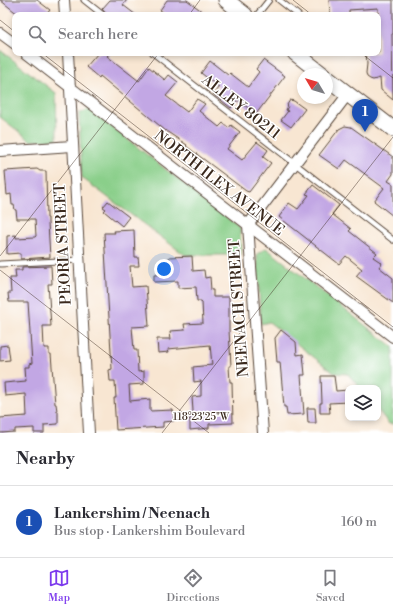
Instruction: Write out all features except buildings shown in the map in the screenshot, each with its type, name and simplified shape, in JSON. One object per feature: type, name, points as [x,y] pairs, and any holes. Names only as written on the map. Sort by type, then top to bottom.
[{"type":"main road","points":[[226,0],[241,12]]},
{"type":"main road","points":[[300,56],[315,68]]},
{"type":"main road","points":[[333,83],[393,129]]},
{"type":"street","points":[[64,0],[65,12]]},
{"type":"street","points":[[0,33],[12,42]]},
{"type":"street","name":"NORTH ILEX AVENUE","points":[[30,56],[393,337]]},
{"type":"street","name":"PEORIA STREET","points":[[68,56],[89,433]]},
{"type":"street","name":"NEENACH STREET","points":[[263,433],[248,225],[348,94]]},
{"type":"street","points":[[0,151],[72,146]]},
{"type":"lane","points":[[84,0],[99,12]]},
{"type":"lane","points":[[259,12],[269,0]]},
{"type":"lane","points":[[279,0],[294,12]]},
{"type":"lane","name":"ALLEY 80211","points":[[157,56],[393,240]]},
{"type":"lane","points":[[0,264],[79,260]]},
{"type":"green space","points":[[0,50],[56,93],[57,140],[31,141],[0,117]]},
{"type":"green space","points":[[89,109],[240,228],[241,255],[185,255],[82,178],[79,114]]},
{"type":"green space","points":[[266,248],[393,347],[393,424],[389,424],[381,414],[381,385],[357,385],[348,374],[334,373],[269,322],[261,324],[257,254]]},
{"type":"place","name":"Lankershim / Neenach","points":[[365,132]]}]
